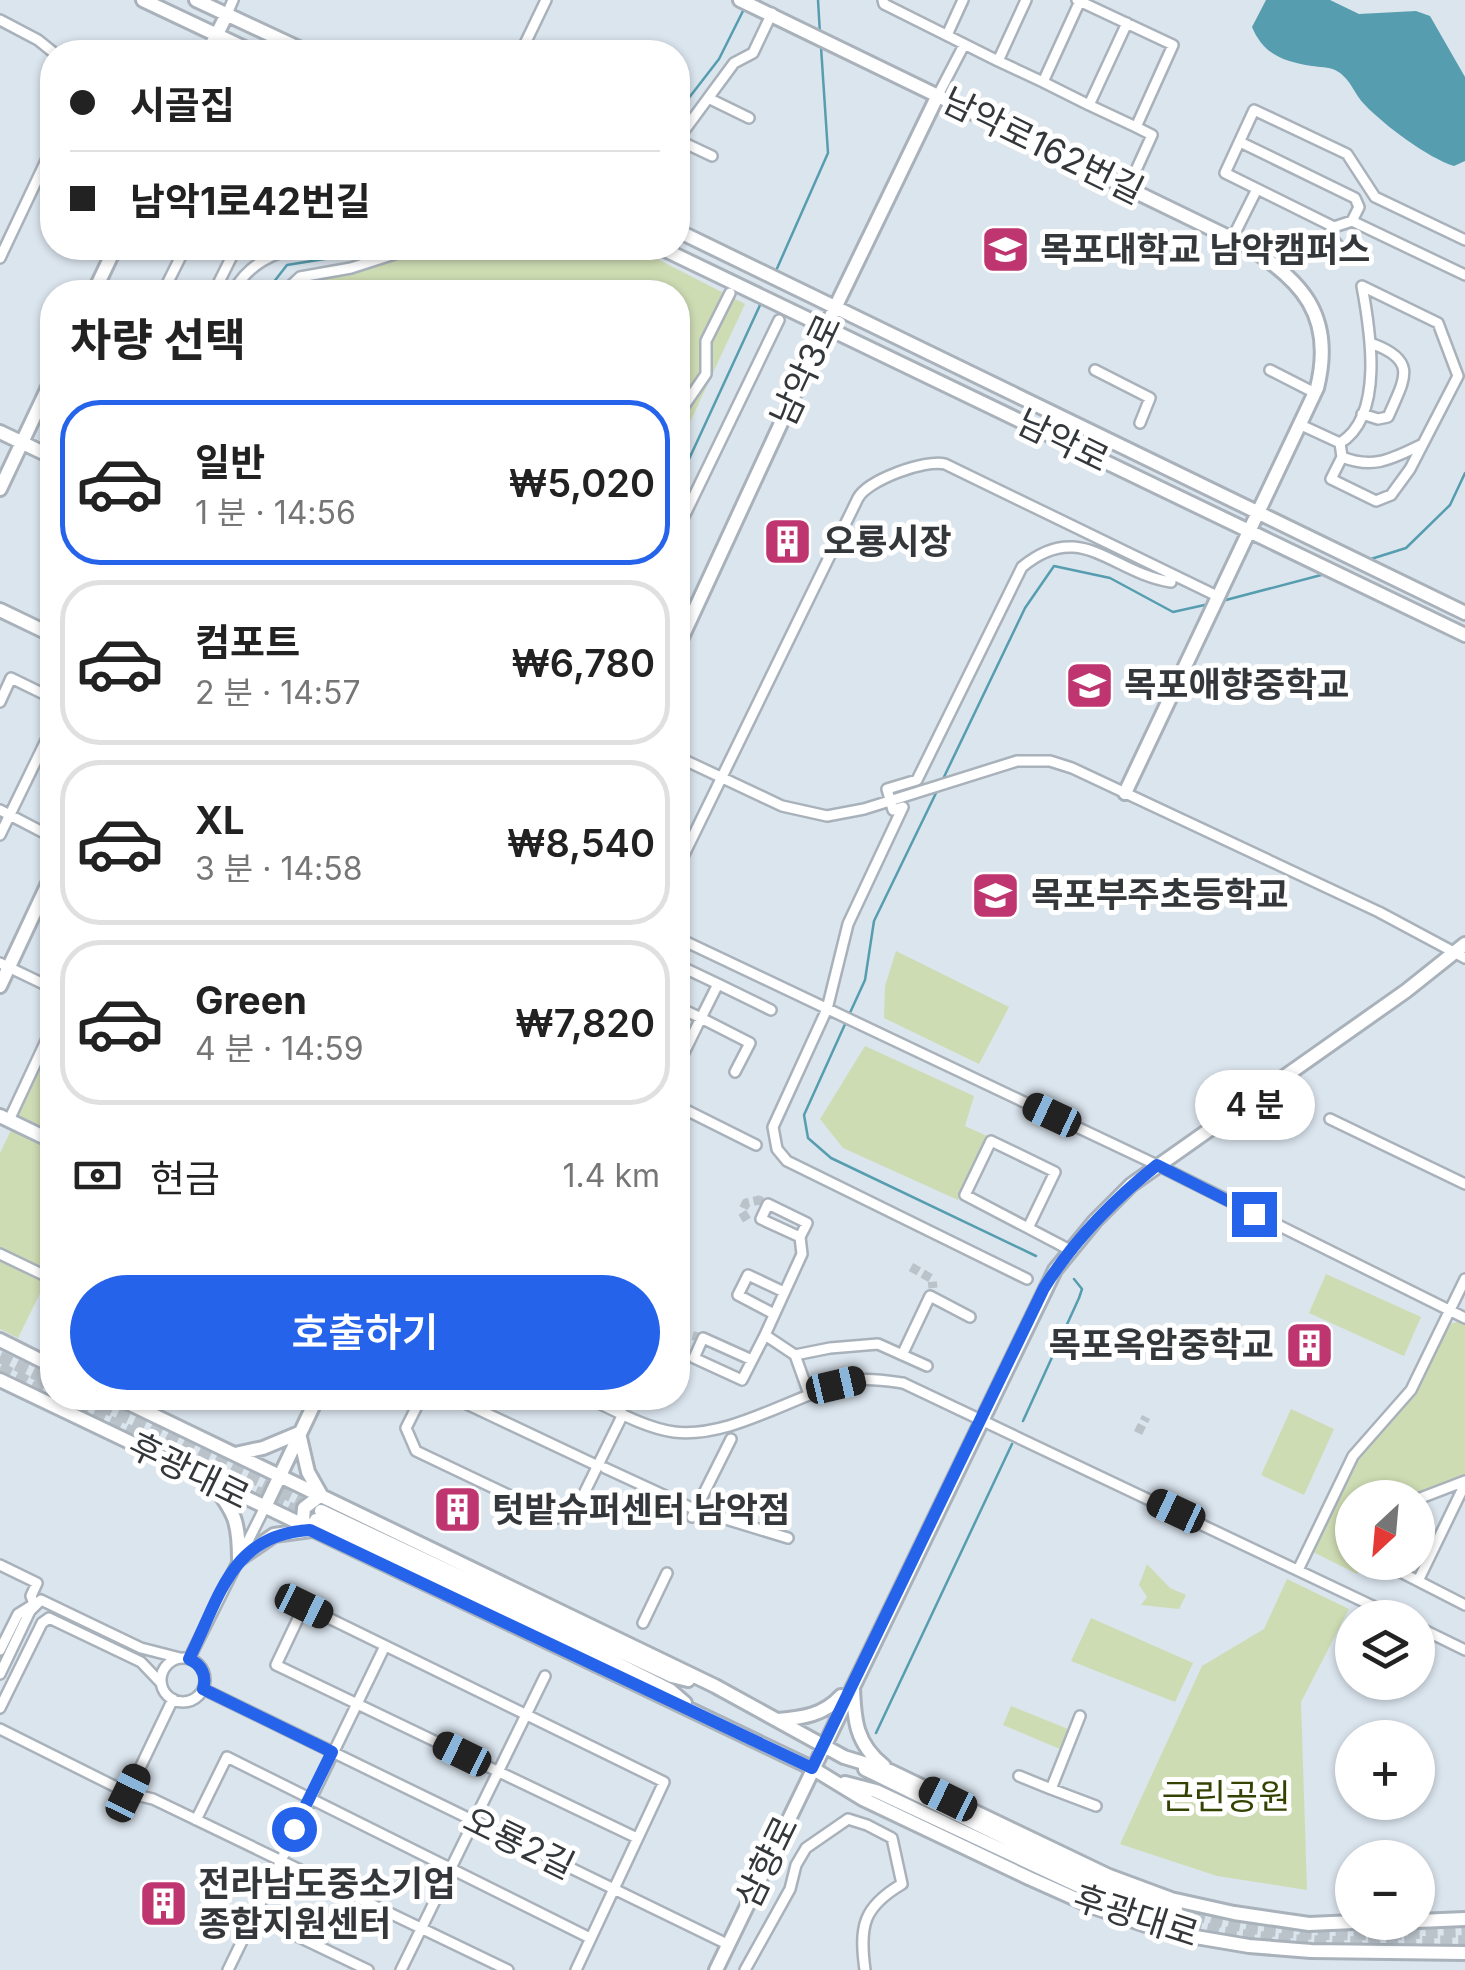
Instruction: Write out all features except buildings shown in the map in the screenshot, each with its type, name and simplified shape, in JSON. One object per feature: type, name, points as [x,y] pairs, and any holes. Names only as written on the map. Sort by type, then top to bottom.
[{"type":"street","points":[[143,0],[228,40]]},
{"type":"street","points":[[196,0],[282,40]]},
{"type":"street","points":[[214,40],[234,0]]},
{"type":"street","points":[[527,40],[546,0]]},
{"type":"street","name":"남악로162번길","points":[[740,0],[1232,239],[1278,264],[1308,299],[1321,330],[1320,376],[1315,393],[1125,794]]},
{"type":"street","points":[[883,0],[884,4],[964,45],[1152,135],[1137,168]]},
{"type":"street","points":[[947,35],[964,0]]},
{"type":"street","points":[[998,61],[1026,0]]},
{"type":"street","points":[[1043,82],[1078,1],[1127,22],[1173,44],[1136,126]]},
{"type":"street","points":[[690,123],[734,63],[752,53],[769,12]]},
{"type":"street","points":[[0,20],[40,42]]},
{"type":"street","points":[[1089,105],[1127,22]]},
{"type":"street","points":[[938,95],[964,45]]},
{"type":"street","name":"남악3로","points":[[690,620],[938,95]]},
{"type":"street","points":[[708,98],[749,118]]},
{"type":"street","points":[[1334,228],[1225,174],[1254,110],[1347,154],[1375,197],[1465,240]]},
{"type":"street","points":[[1240,142],[1357,202],[1375,197]]},
{"type":"street","points":[[690,145],[712,156]]},
{"type":"street","points":[[0,258],[40,173]]},
{"type":"street","points":[[1352,220],[1363,179]]},
{"type":"street","points":[[1232,239],[1257,189]]},
{"type":"street","points":[[1334,228],[1352,220],[1465,275]]},
{"type":"street","points":[[1334,228],[1332,238],[1340,249]]},
{"type":"street","name":"남악로","points":[[690,238],[1465,613]]},
{"type":"street","points":[[240,280],[244,273],[268,260]]},
{"type":"street","points":[[296,280],[376,260]]},
{"type":"street","name":"남악로","points":[[686,260],[752,291],[784,314],[826,328],[1465,635]]},
{"type":"street","points":[[1362,286],[1438,323],[1458,376],[1424,444],[1392,495],[1376,501],[1331,478],[1342,457],[1340,443],[1352,436],[1362,414],[1372,344],[1362,286]]},
{"type":"street","points":[[690,397],[706,374],[706,341],[730,293]]},
{"type":"street","points":[[690,505],[784,314]]},
{"type":"street","points":[[1362,414],[1378,419],[1388,417],[1405,377],[1403,362],[1393,352],[1372,344]]},
{"type":"street","points":[[1095,370],[1150,398],[1140,423]]},
{"type":"street","points":[[1270,370],[1315,393]]},
{"type":"street","points":[[0,490],[40,405]]},
{"type":"street","points":[[1301,425],[1340,443]]},
{"type":"street","points":[[0,432],[40,451]]},
{"type":"street","points":[[1342,457],[1372,464],[1394,460],[1424,444]]},
{"type":"street","points":[[690,844],[858,498],[872,483],[930,462],[944,464],[1216,598]]},
{"type":"street","points":[[1027,1280],[786,1161],[773,1128],[828,1009],[848,924],[903,807],[893,810],[887,789],[917,780],[1022,567],[1034,557],[1064,546],[1089,548],[1151,579],[1171,582]]},
{"type":"street","points":[[0,610],[40,629]]},
{"type":"street","points":[[0,702],[11,678],[40,692]]},
{"type":"street","points":[[0,835],[5,813],[40,750]]},
{"type":"street","points":[[690,763],[782,806],[827,816],[864,809],[1017,762],[1050,761],[1462,952]]},
{"type":"street","points":[[5,813],[40,831]]},
{"type":"street","points":[[0,986],[4,965],[40,898]]},
{"type":"street","points":[[690,944],[1157,1165],[1465,1318]]},
{"type":"street","name":"삼향로","points":[[716,1970],[1044,1288],[1070,1250],[1094,1221],[1157,1165],[1462,952]]},
{"type":"street","points":[[4,965],[40,982]]},
{"type":"street","points":[[690,971],[770,1010]]},
{"type":"street","points":[[690,1041],[718,984]]},
{"type":"street","points":[[690,1013],[750,1043],[735,1072]]},
{"type":"street","points":[[40,1050],[4,1118],[40,1135]]},
{"type":"street","points":[[690,1112],[756,1144]]},
{"type":"street","points":[[1330,1119],[1465,1184]]},
{"type":"street","points":[[1029,1226],[1055,1172],[991,1141],[965,1196],[1070,1250]]},
{"type":"street","points":[[752,1360],[703,1338],[694,1358],[742,1380],[752,1360],[764,1334],[774,1314],[802,1254],[800,1238],[807,1223],[768,1204],[761,1218],[800,1238]]},
{"type":"street","points":[[0,1254],[40,1273]]},
{"type":"street","points":[[774,1314],[738,1295],[748,1275],[784,1292]]},
{"type":"street","points":[[1298,1570],[1353,1456],[1405,1399],[1465,1279]]},
{"type":"street","points":[[902,1355],[931,1292],[970,1317]]},
{"type":"street","points":[[764,1334],[795,1355],[809,1394]]},
{"type":"street","points":[[0,1340],[40,1360]]},
{"type":"street","points":[[795,1355],[878,1344],[927,1366]]},
{"type":"street","points":[[614,1410],[670,1432],[698,1432],[862,1379],[903,1383],[1360,1600]]},
{"type":"street","name":"후광대로","points":[[0,1380],[40,1399]]},
{"type":"street","name":"후광대로","points":[[62,1410],[265,1508],[316,1520],[672,1676],[715,1686]]},
{"type":"street","name":"후광대로","points":[[158,1410],[235,1454],[715,1686],[821,1750],[890,1771],[1109,1876],[1171,1899],[1309,1924],[1335,1923]]},
{"type":"street","points":[[161,1683],[164,1668],[184,1658],[239,1559],[311,1410]]},
{"type":"street","points":[[415,1410],[406,1428],[416,1451],[557,1518],[575,1512],[601,1467],[623,1414]]},
{"type":"street","points":[[480,1410],[694,1514],[788,1538]]},
{"type":"street","points":[[235,1454],[300,1433]]},
{"type":"street","points":[[300,1433],[308,1472],[321,1495],[304,1508],[303,1520],[316,1520]]},
{"type":"street","points":[[694,1514],[730,1439]]},
{"type":"street","points":[[211,1482],[234,1510],[239,1559]]},
{"type":"street","points":[[1435,1493],[1465,1482]]},
{"type":"street","points":[[1464,1600],[1418,1581],[1465,1482]]},
{"type":"street","points":[[239,1559],[274,1535],[316,1520]]},
{"type":"street","name":"후광대로","points":[[316,1520],[703,1718],[812,1768],[863,1799],[1094,1907],[1166,1932],[1249,1946],[1465,1953]]},
{"type":"street","points":[[0,1565],[37,1583],[31,1596],[34,1604],[0,1674]]},
{"type":"street","points":[[643,1624],[667,1573]]},
{"type":"street","points":[[0,1650],[18,1614],[43,1600],[141,1648],[196,1662],[204,1674],[203,1689],[192,1700],[174,1699],[141,1662],[49,1618],[42,1623],[0,1708]]},
{"type":"street","points":[[576,1970],[664,1782],[304,1606],[276,1665],[637,1838]]},
{"type":"street","points":[[1435,1635],[1465,1650]]},
{"type":"street","points":[[228,1970],[385,1646]]},
{"type":"street","points":[[401,1970],[545,1676]]},
{"type":"street","points":[[777,1720],[800,1718],[831,1708],[853,1683]]},
{"type":"street","points":[[853,1683],[858,1736],[868,1753],[890,1771]]},
{"type":"street","name":"오룡2길","points":[[203,1689],[728,1944]]},
{"type":"street","points":[[128,1793],[174,1699]]},
{"type":"street","points":[[1051,1789],[1080,1716]]},
{"type":"street","points":[[0,1728],[128,1793],[153,1799],[508,1970]]},
{"type":"street","name":"후광대로","points":[[833,1779],[876,1792],[1094,1893],[1174,1916],[1031,1853],[844,1756]]},
{"type":"street","points":[[196,1820],[227,1758],[590,1938]]},
{"type":"street","points":[[1019,1776],[1096,1806]]},
{"type":"street","points":[[745,1970],[790,1890],[806,1848],[848,1819],[892,1838],[902,1884],[877,1899],[869,1914],[860,1937],[865,1970]]},
{"type":"street","points":[[254,1915],[368,1970]]},
{"type":"street","points":[[1435,1920],[1465,1919]]},
{"type":"green space","points":[[659,260],[745,304],[690,422],[690,280],[301,280],[383,263]]},
{"type":"green space","points":[[896,951],[1009,1007],[979,1064],[884,1018],[885,986]]},
{"type":"green space","points":[[865,1046],[974,1096],[965,1126],[987,1136],[958,1200],[843,1148],[820,1119]]},
{"type":"green space","points":[[40,1070],[40,1293],[18,1338],[0,1329],[0,1153]]},
{"type":"green space","points":[[1326,1274],[1421,1317],[1404,1356],[1309,1313]]},
{"type":"green space","points":[[1458,1321],[1465,1325],[1465,1475],[1435,1487],[1435,1480],[1346,1480],[1362,1449],[1401,1409],[1451,1324]]},
{"type":"green space","points":[[1291,1409],[1334,1429],[1304,1495],[1261,1475]]},
{"type":"green space","points":[[1335,1503],[1335,1563],[1311,1551]]},
{"type":"green space","points":[[1147,1564],[1170,1588],[1186,1595],[1179,1609],[1141,1605],[1147,1597],[1139,1585]]},
{"type":"green space","name":"근린공원","points":[[1287,1579],[1335,1602],[1335,1636],[1301,1702],[1307,1890],[1217,1876],[1120,1844],[1202,1666],[1264,1629]]},
{"type":"green space","points":[[1091,1618],[1193,1663],[1175,1702],[1071,1661]]},
{"type":"green space","points":[[1011,1706],[1068,1729],[1060,1749],[1003,1725]]},
{"type":"water","points":[[1266,0],[1330,0],[1359,14],[1416,11],[1430,16],[1465,77],[1465,161],[1454,166],[1407,140],[1373,113],[1335,70],[1292,62],[1269,50],[1252,27]]},
{"type":"waterway","points":[[818,0],[820,34]]},
{"type":"waterway","points":[[690,96],[719,59],[744,9]]},
{"type":"waterway","points":[[775,273],[828,153],[821,47]]},
{"type":"waterway","points":[[275,280],[287,265],[318,260]]},
{"type":"waterway","points":[[690,457],[761,303]]},
{"type":"waterway","points":[[1371,559],[1406,548],[1450,505],[1465,473]]},
{"type":"waterway","points":[[943,779],[1025,608],[1054,566],[1110,578],[1173,612],[1209,604]]},
{"type":"waterway","points":[[1222,601],[1325,574]]},
{"type":"waterway","points":[[849,1015],[865,980],[874,921],[937,791]]},
{"type":"waterway","points":[[846,1022],[804,1115],[808,1138],[831,1158],[1036,1256]]},
{"type":"waterway","points":[[1023,1421],[1079,1298],[1082,1289],[1074,1279]]},
{"type":"waterway","points":[[876,1733],[1012,1444]]},
{"type":"tunnel","points":[[747,1220],[742,1212],[746,1203],[759,1200],[768,1204]]},
{"type":"tunnel","points":[[911,1267],[932,1279],[933,1288]]},
{"type":"tunnel","points":[[690,1335],[703,1338]]},
{"type":"tunnel","points":[[0,1357],[40,1376]]},
{"type":"tunnel","points":[[0,1368],[40,1388]]},
{"type":"tunnel","points":[[86,1410],[311,1518]]},
{"type":"tunnel","points":[[110,1410],[314,1507]]},
{"type":"tunnel","points":[[1138,1433],[1146,1417]]},
{"type":"tunnel","points":[[1176,1910],[1243,1926],[1306,1933],[1465,1931]]},
{"type":"tunnel","points":[[1172,1921],[1281,1939],[1465,1941]]},
{"type":"place","name":"목포대학교 남악캠퍼스","points":[[1005,250]]},
{"type":"place","name":"오룡시장","points":[[788,542]]},
{"type":"place","name":"목포애향중학교","points":[[1089,685]]},
{"type":"place","name":"목포부주초등학교","points":[[996,895]]},
{"type":"place","name":"목포옥암중학교","points":[[1309,1345]]},
{"type":"place","name":"텃밭슈퍼센터 남악점","points":[[457,1510]]},
{"type":"place","name":"전라남도중소기업 종합지원센터","points":[[163,1904]]},
{"type":"route","points":[[294,1829],[332,1752],[203,1689],[204,1674],[189,1659],[239,1559],[262,1541],[284,1532],[310,1530],[812,1768],[1044,1288],[1070,1250],[1094,1221],[1157,1165],[1254,1214]]}]
